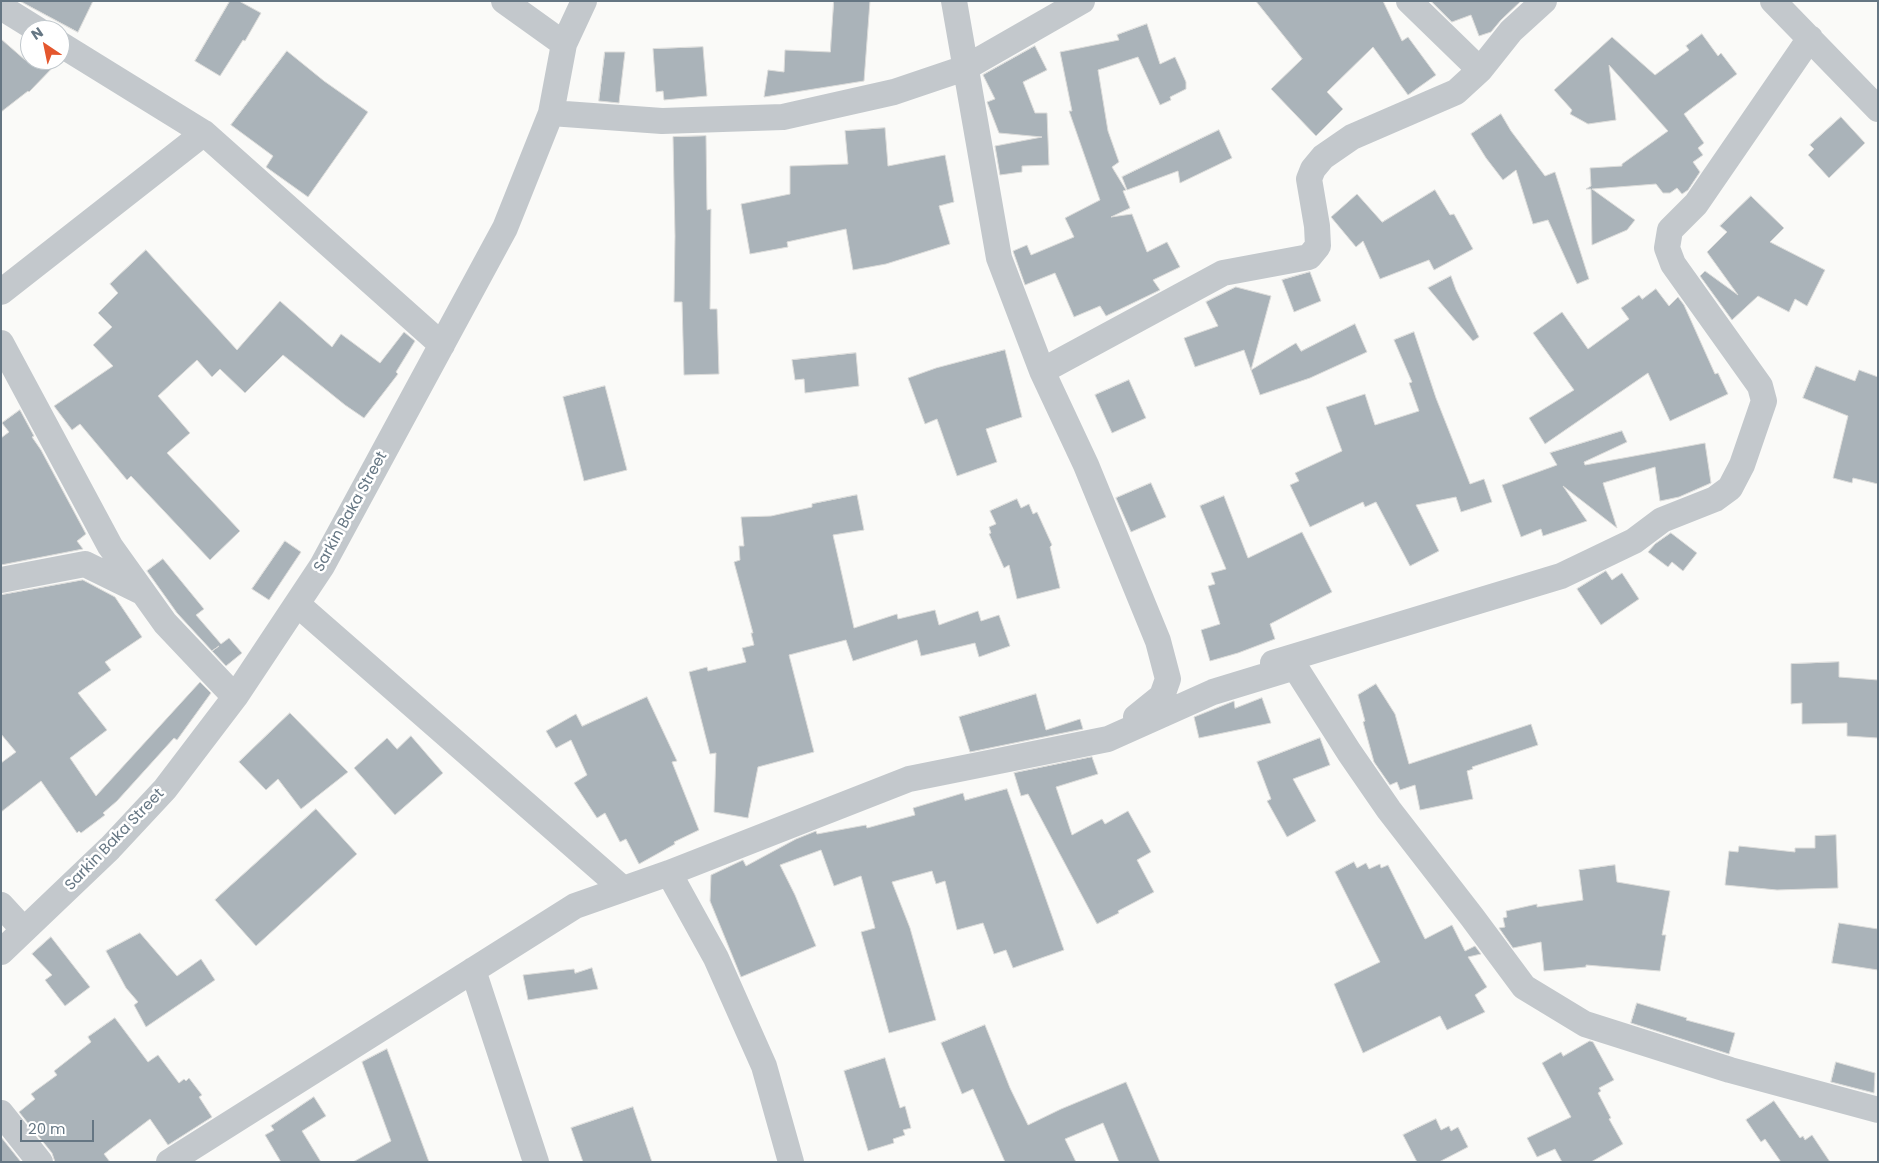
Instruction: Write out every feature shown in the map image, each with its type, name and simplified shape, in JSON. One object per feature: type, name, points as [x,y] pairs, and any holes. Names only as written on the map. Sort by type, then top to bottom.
[{"type":"street","points":[[504,1],[564,44]]},
{"type":"street","name":"Sarkin Baka Street","points":[[1,952],[110,848],[165,789],[234,697],[322,566],[505,228],[552,113],[564,44],[584,1]]},
{"type":"street","points":[[954,1],[998,258],[1042,370],[1086,465],[1158,641],[1168,679],[1162,696]]},
{"type":"street","points":[[552,113],[662,121],[782,117],[894,92],[965,68],[1082,1]]},
{"type":"street","points":[[1409,1],[1480,70]]},
{"type":"street","points":[[1042,370],[1223,273],[1309,257],[1318,246],[1317,226],[1309,179],[1313,169],[1323,157],[1352,136],[1456,92],[1480,70],[1511,31],[1544,1]]},
{"type":"street","points":[[1773,1],[1878,109]]},
{"type":"street","points":[[1,8],[21,20]]},
{"type":"street","points":[[1108,739],[1162,696],[1561,576],[1634,541],[1662,520],[1715,499],[1730,488],[1742,465],[1764,401],[1760,386],[1673,264],[1667,248],[1670,230],[1696,204],[1810,38]]},
{"type":"street","points":[[70,50],[204,133],[442,345]]},
{"type":"street","points":[[1,292],[204,133]]},
{"type":"street","points":[[1,343],[110,546],[166,623],[234,697]]},
{"type":"street","points":[[1,580],[85,564],[143,593]]},
{"type":"street","points":[[297,604],[622,889]]},
{"type":"street","points":[[169,1162],[575,906],[669,873],[909,779],[1108,739],[1213,692],[1295,667],[1349,752],[1389,810],[1524,987],[1585,1024],[1730,1070],[1878,1110]]},
{"type":"street","points":[[669,873],[716,958],[764,1066],[791,1162]]},
{"type":"street","points":[[1,905],[24,930]]},
{"type":"street","points":[[473,970],[536,1162]]},
{"type":"street","points":[[1,1113],[40,1162]]},
{"type":"building","points":[[20,1],[93,1],[78,32],[70,28],[70,20],[56,20]]},
{"type":"building","points":[[230,1],[239,1],[261,13],[245,41],[243,40],[220,76],[195,61]]},
{"type":"building","points":[[834,1],[870,1],[864,81],[764,97],[768,70],[784,72],[785,50],[830,52]]},
{"type":"building","points":[[1256,1],[1383,1],[1402,41],[1408,37],[1436,75],[1408,95],[1373,47],[1327,92],[1343,109],[1316,136],[1271,89],[1302,59]]},
{"type":"building","points":[[1431,1],[1521,1],[1491,32],[1479,36],[1471,15],[1452,22]]},
{"type":"building","points":[[1147,24],[1160,64],[1175,57],[1186,82],[1186,89],[1170,97],[1171,100],[1160,105],[1138,57],[1098,70],[1108,131],[1119,162],[1112,167],[1126,190],[1123,191],[1130,208],[1111,217],[1132,214],[1147,252],[1167,242],[1180,267],[1153,280],[1160,290],[1106,316],[1100,306],[1074,317],[1055,273],[1025,285],[1013,251],[1027,245],[1031,255],[1074,237],[1065,218],[1100,200],[1069,111],[1072,111],[1060,52],[1119,40],[1117,35]]},
{"type":"building","points":[[1702,34],[1718,56],[1721,53],[1737,74],[1684,114],[1704,143],[1698,148],[1703,155],[1693,162],[1700,172],[1688,190],[1682,194],[1677,188],[1670,193],[1663,193],[1656,184],[1592,189],[1635,220],[1627,230],[1592,245],[1591,189],[1586,189],[1591,186],[1590,168],[1622,166],[1622,164],[1668,131],[1609,65],[1616,120],[1588,124],[1570,114],[1572,110],[1554,90],[1612,37],[1655,75],[1689,50],[1686,46]]},
{"type":"building","points":[[1,39],[20,56],[20,70],[50,70],[29,92],[1,112]]},
{"type":"building","points":[[1035,46],[1047,70],[1023,82],[1035,113],[1047,113],[1049,165],[1022,166],[1022,172],[1000,175],[995,146],[1042,137],[999,133],[987,102],[995,99],[983,75]]},
{"type":"building","points":[[703,47],[707,96],[664,100],[663,91],[656,92],[653,49]]},
{"type":"building","points":[[287,51],[324,81],[368,112],[308,197],[266,167],[273,156],[231,125]]},
{"type":"building","points":[[605,52],[625,52],[619,103],[599,101]]},
{"type":"building","points":[[1501,114],[1511,131],[1545,176],[1555,172],[1589,279],[1577,284],[1548,220],[1533,224],[1516,170],[1503,180],[1471,134]]},
{"type":"building","points":[[1841,117],[1865,143],[1829,178],[1808,155],[1814,149],[1810,145]]},
{"type":"building","points":[[885,128],[888,166],[945,155],[954,202],[939,206],[950,244],[886,264],[853,270],[846,229],[787,242],[788,247],[750,254],[741,204],[790,194],[790,166],[848,164],[845,131]]},
{"type":"building","points":[[1219,130],[1232,158],[1180,183],[1178,171],[1127,190],[1122,177]]},
{"type":"building","points":[[706,136],[707,210],[711,209],[710,309],[717,309],[719,374],[684,375],[682,302],[674,302],[673,137]]},
{"type":"building","points":[[1435,190],[1450,215],[1454,214],[1473,249],[1434,270],[1429,260],[1380,279],[1363,241],[1356,247],[1331,217],[1357,194],[1382,222]]},
{"type":"building","points":[[1751,196],[1784,228],[1770,242],[1825,270],[1807,306],[1795,299],[1789,312],[1758,296],[1732,320],[1700,276],[1705,271],[1738,295],[1707,252],[1727,232],[1720,226]]},
{"type":"building","points":[[146,250],[237,350],[280,301],[332,347],[341,334],[380,363],[404,332],[415,341],[396,372],[398,374],[364,418],[283,355],[245,393],[220,369],[212,377],[197,360],[158,396],[190,433],[167,453],[240,531],[210,560],[131,476],[127,480],[80,424],[72,430],[54,406],[113,366],[93,345],[112,327],[98,313],[118,293],[110,284]]},
{"type":"building","points":[[1310,272],[1321,301],[1294,312],[1282,280]]},
{"type":"building","points":[[1451,276],[1479,337],[1473,341],[1428,288]]},
{"type":"building","points":[[1236,287],[1271,296],[1251,370],[1244,350],[1195,367],[1184,338],[1218,326],[1206,302]]},
{"type":"building","points":[[1656,289],[1669,306],[1678,297],[1684,305],[1715,374],[1718,373],[1728,394],[1670,421],[1648,373],[1545,444],[1529,418],[1574,390],[1533,333],[1562,312],[1588,349],[1629,319],[1621,308],[1639,295],[1642,299]]},
{"type":"building","points":[[1355,324],[1367,352],[1310,378],[1260,395],[1251,370],[1296,343],[1301,351]]},
{"type":"building","points":[[1414,332],[1436,398],[1470,484],[1484,479],[1492,502],[1461,512],[1456,497],[1416,505],[1439,551],[1410,566],[1376,502],[1365,507],[1363,502],[1310,527],[1290,485],[1299,481],[1295,473],[1342,451],[1326,407],[1365,394],[1375,425],[1419,411],[1409,383],[1412,382],[1394,340]]},
{"type":"building","points":[[1005,350],[1022,417],[986,429],[997,462],[957,476],[937,419],[925,424],[908,378],[936,368]]},
{"type":"building","points":[[856,353],[859,386],[805,393],[804,379],[795,380],[792,360]]},
{"type":"building","points":[[1816,366],[1855,381],[1859,370],[1878,377],[1878,484],[1853,478],[1852,483],[1833,478],[1848,416],[1803,398]]},
{"type":"building","points":[[1129,380],[1146,418],[1112,433],[1095,395]]},
{"type":"building","points":[[605,386],[627,470],[584,481],[563,397]]},
{"type":"building","points":[[20,410],[34,436],[32,437],[41,450],[86,534],[77,541],[83,549],[1,565],[1,438],[9,432],[2,423]]},
{"type":"building","points":[[1622,431],[1627,442],[1584,462],[1585,465],[1705,443],[1711,483],[1679,497],[1660,501],[1655,467],[1603,483],[1617,528],[1563,486],[1587,521],[1543,536],[1541,529],[1521,537],[1502,485],[1557,465],[1550,453]]},
{"type":"building","points":[[1151,483],[1166,517],[1131,532],[1116,498]]},
{"type":"building","points":[[857,495],[864,530],[833,535],[854,628],[897,614],[898,619],[935,610],[939,625],[978,611],[981,621],[999,615],[1010,646],[979,657],[975,643],[921,656],[917,640],[853,661],[846,640],[789,655],[814,752],[758,767],[748,818],[714,812],[716,753],[710,754],[689,672],[707,667],[708,671],[746,662],[742,648],[754,645],[751,633],[753,633],[734,562],[740,560],[739,546],[744,546],[741,517],[771,516],[812,507],[812,504]]},
{"type":"building","points":[[1224,496],[1248,558],[1302,532],[1332,592],[1270,624],[1275,639],[1210,661],[1201,630],[1220,624],[1208,586],[1215,584],[1211,573],[1226,569],[1200,506]]},
{"type":"building","points":[[1017,499],[1021,508],[1029,504],[1033,514],[1037,512],[1052,545],[1050,547],[1060,588],[1017,599],[1009,565],[1004,568],[989,534],[991,533],[989,527],[996,524],[990,511]]},
{"type":"building","points":[[1671,533],[1697,553],[1683,571],[1672,562],[1668,567],[1648,552],[1655,544]]},
{"type":"building","points":[[285,541],[301,552],[269,600],[252,589]]},
{"type":"building","points":[[163,559],[204,609],[196,615],[221,644],[229,638],[242,653],[226,666],[177,613],[147,571]]},
{"type":"building","points":[[1606,571],[1612,580],[1622,573],[1639,599],[1601,625],[1577,589]]},
{"type":"building","points":[[83,580],[115,597],[142,637],[105,662],[111,670],[78,693],[107,730],[70,758],[96,796],[200,682],[211,693],[177,740],[174,738],[117,801],[103,813],[105,815],[81,833],[79,831],[77,833],[41,781],[1,812],[1,763],[16,752],[1,734],[1,595]]},
{"type":"building","points":[[1839,662],[1839,677],[1878,680],[1878,738],[1847,736],[1847,723],[1802,724],[1802,703],[1791,704],[1791,664]]},
{"type":"building","points":[[1376,684],[1395,714],[1409,764],[1531,724],[1538,745],[1472,767],[1473,769],[1467,771],[1473,799],[1420,810],[1415,785],[1400,790],[1397,782],[1390,785],[1374,762],[1358,695]]},
{"type":"building","points":[[1036,694],[1046,730],[1080,719],[1083,729],[970,752],[959,717]]},
{"type":"building","points":[[647,697],[677,761],[672,762],[699,830],[674,842],[675,844],[639,864],[626,839],[620,842],[605,813],[597,818],[574,783],[587,775],[571,740],[556,748],[546,731],[576,714],[582,726]]},
{"type":"building","points":[[1262,698],[1271,723],[1199,738],[1194,717],[1234,701],[1235,708]]},
{"type":"building","points":[[290,713],[348,772],[301,809],[278,779],[266,790],[239,762]]},
{"type":"building","points":[[411,736],[443,773],[395,815],[354,768],[387,738],[397,749]]},
{"type":"building","points":[[1320,738],[1330,765],[1293,779],[1316,821],[1287,837],[1267,801],[1271,799],[1257,762]]},
{"type":"building","points":[[1092,757],[1098,774],[1056,787],[1072,835],[1102,819],[1105,824],[1128,811],[1151,852],[1137,860],[1154,892],[1097,924],[1028,794],[1021,796],[1014,773]]},
{"type":"building","points":[[1007,789],[1064,950],[1013,968],[1006,950],[994,954],[983,923],[957,930],[945,881],[936,884],[932,871],[892,882],[910,928],[936,1020],[889,1033],[861,932],[875,928],[861,876],[834,886],[821,850],[780,865],[795,895],[816,946],[741,977],[710,901],[711,875],[743,860],[746,866],[796,839],[816,831],[817,834],[866,825],[867,828],[915,815],[913,808],[963,793],[965,800]]},
{"type":"building","points":[[316,809],[357,854],[256,946],[215,900]]},
{"type":"building","points":[[1836,835],[1838,888],[1777,890],[1725,885],[1729,851],[1738,852],[1739,846],[1795,852],[1795,848],[1815,848],[1815,836]]},
{"type":"building","points":[[1354,862],[1357,868],[1366,863],[1369,869],[1380,864],[1381,868],[1388,865],[1425,939],[1452,925],[1465,951],[1475,946],[1481,954],[1468,957],[1487,987],[1475,995],[1485,1012],[1447,1030],[1440,1016],[1363,1053],[1334,984],[1380,962],[1335,872]]},
{"type":"building","points":[[1615,865],[1617,882],[1670,891],[1662,935],[1666,935],[1660,971],[1586,965],[1586,967],[1544,971],[1541,942],[1513,948],[1499,928],[1505,927],[1503,918],[1507,917],[1506,911],[1537,904],[1537,907],[1583,900],[1579,870]]},
{"type":"building","points":[[1839,923],[1878,929],[1878,970],[1832,963]]},
{"type":"building","points":[[140,933],[177,976],[201,959],[215,980],[146,1027],[134,1005],[138,1002],[126,988],[106,951]]},
{"type":"building","points":[[51,937],[90,987],[65,1006],[45,980],[52,975],[32,954]]},
{"type":"building","points":[[592,968],[598,989],[528,1000],[523,975],[574,969],[575,973]]},
{"type":"building","points":[[1637,1003],[1687,1018],[1686,1020],[1735,1033],[1729,1054],[1631,1023]]},
{"type":"building","points":[[115,1018],[148,1062],[158,1055],[179,1083],[189,1078],[202,1095],[199,1097],[212,1117],[168,1145],[150,1119],[104,1154],[110,1162],[55,1162],[52,1153],[19,1112],[35,1099],[31,1094],[57,1075],[54,1071],[91,1042],[88,1037]]},
{"type":"building","points":[[985,1025],[1010,1088],[1028,1125],[1126,1082],[1160,1162],[1119,1162],[1103,1123],[1065,1139],[1076,1162],[1005,1162],[973,1089],[962,1094],[941,1043]]},
{"type":"building","points":[[1590,1041],[1593,1042],[1614,1080],[1599,1088],[1601,1091],[1598,1093],[1611,1118],[1609,1119],[1623,1144],[1591,1162],[1562,1162],[1555,1149],[1537,1157],[1527,1138],[1571,1117],[1542,1063],[1561,1052],[1563,1056]]},
{"type":"building","points":[[387,1049],[429,1162],[353,1162],[391,1141],[362,1062]]},
{"type":"building","points":[[885,1058],[900,1108],[905,1106],[911,1128],[903,1130],[905,1135],[893,1139],[894,1143],[868,1151],[844,1071]]},
{"type":"building","points":[[1836,1062],[1875,1073],[1874,1093],[1831,1082]]},
{"type":"building","points":[[314,1097],[326,1116],[302,1131],[321,1162],[281,1162],[265,1135],[274,1130],[271,1126]]},
{"type":"building","points":[[1774,1101],[1800,1138],[1803,1136],[1805,1140],[1812,1135],[1830,1162],[1781,1162],[1765,1139],[1761,1142],[1746,1120]]},
{"type":"building","points":[[633,1107],[652,1162],[583,1162],[571,1128]]},
{"type":"building","points":[[1436,1119],[1441,1130],[1449,1126],[1451,1131],[1458,1127],[1468,1147],[1439,1162],[1417,1162],[1403,1135]]},
{"type":"building","points":[[1,1137],[21,1162],[1,1162]]}]
